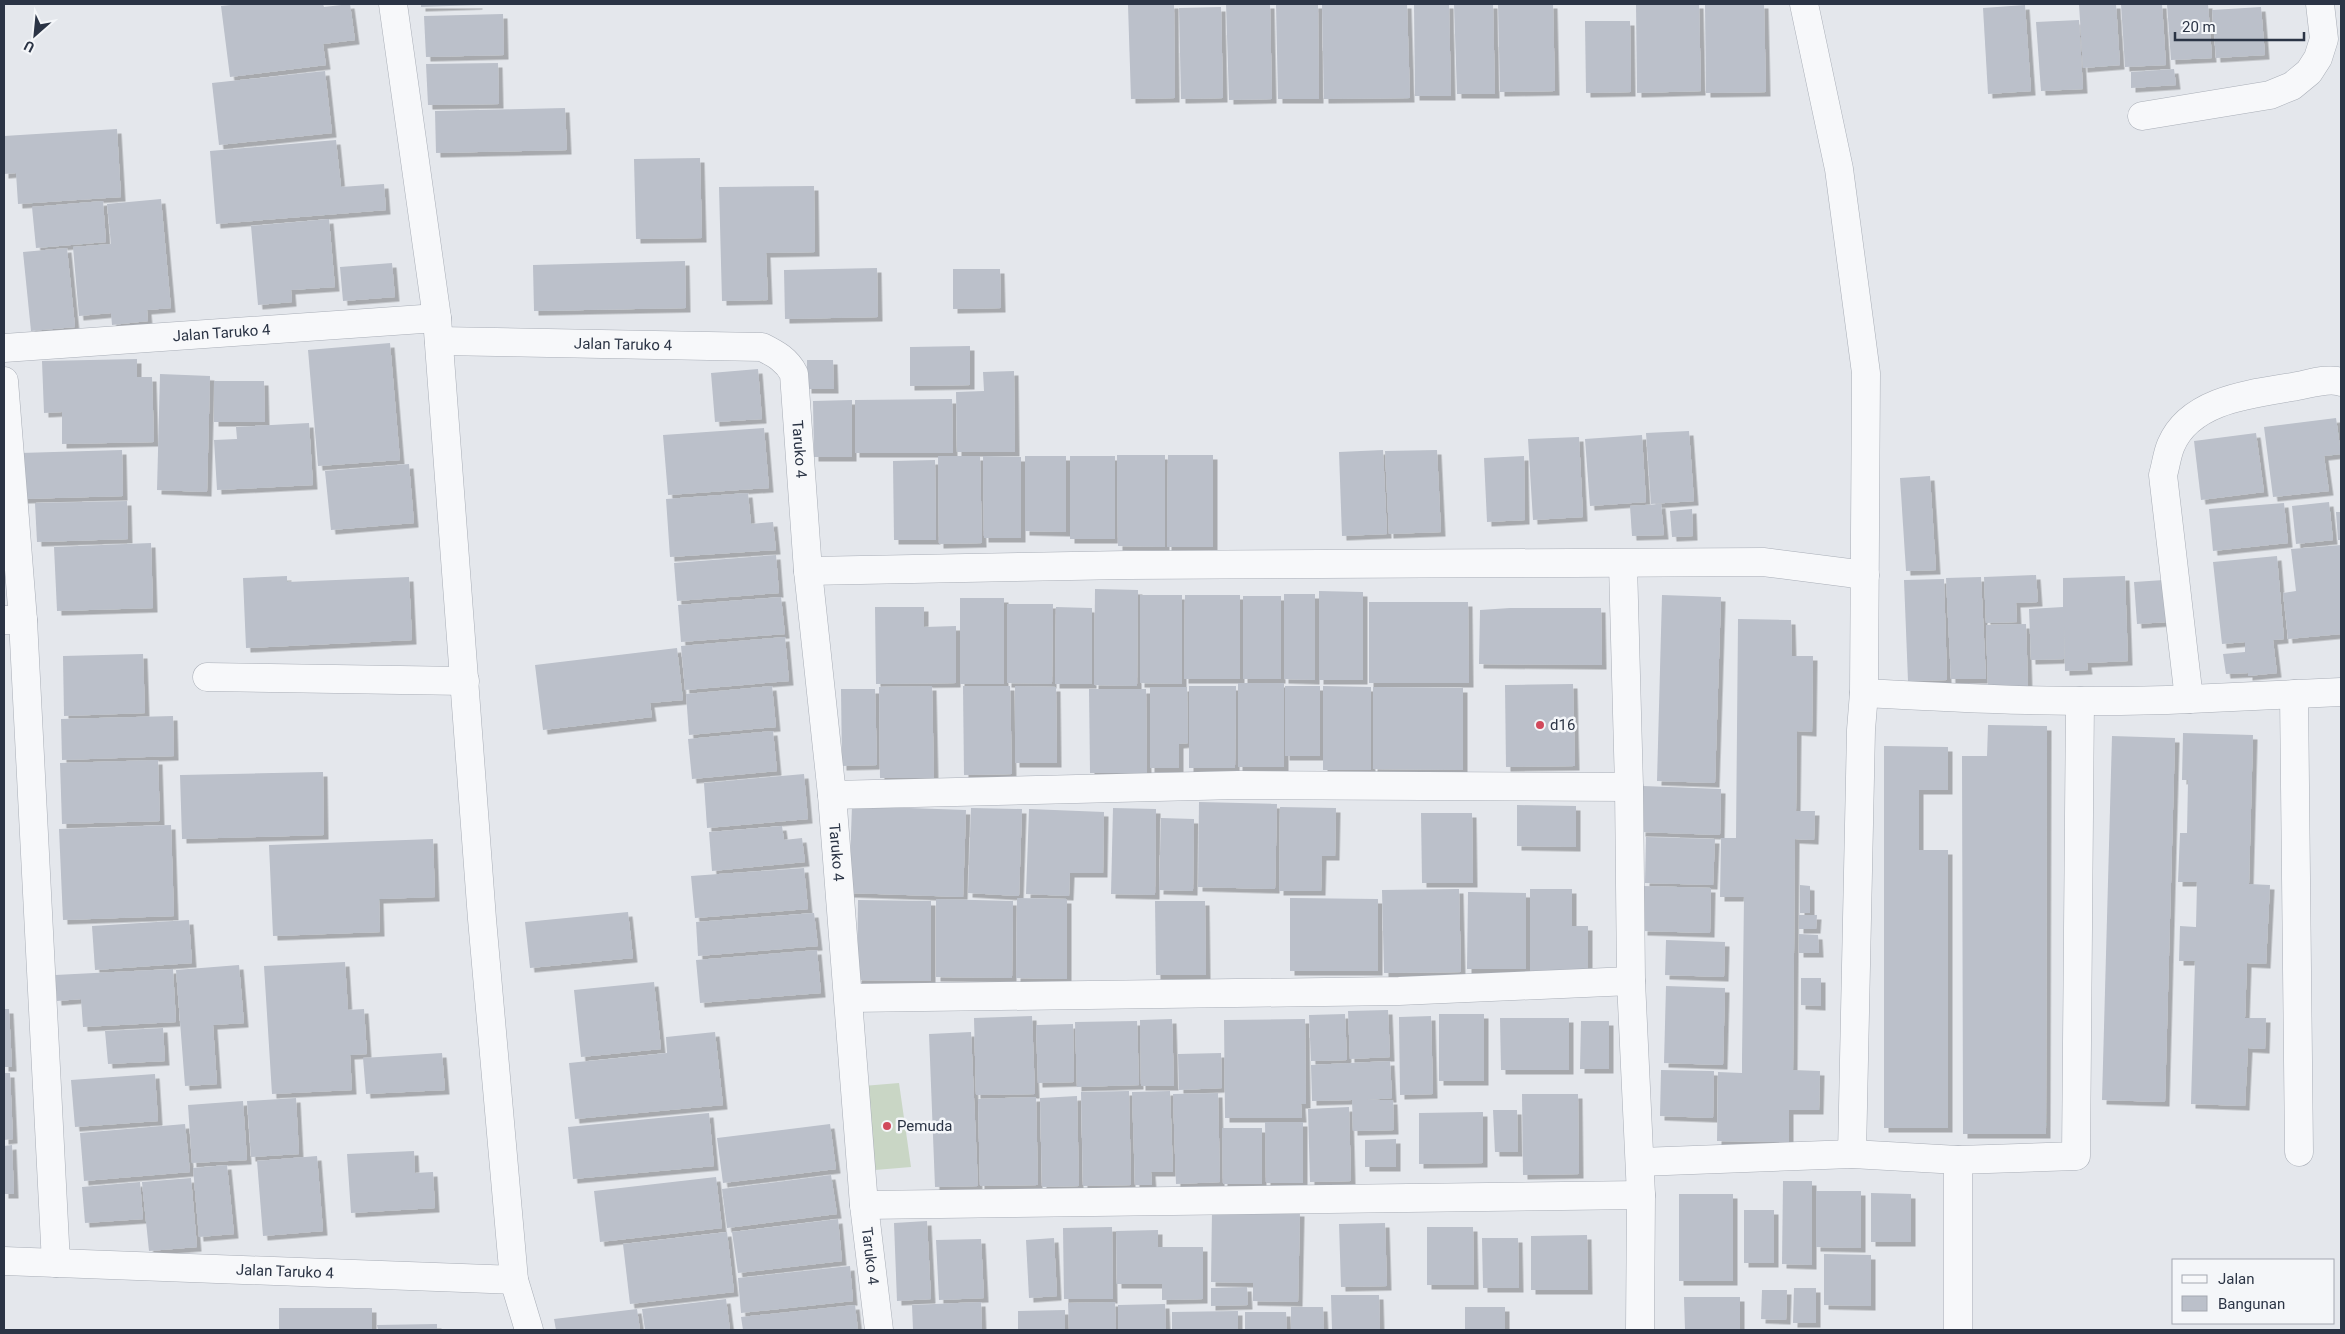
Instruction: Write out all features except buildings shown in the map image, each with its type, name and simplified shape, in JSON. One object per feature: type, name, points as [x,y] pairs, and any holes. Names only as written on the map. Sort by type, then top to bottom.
[{"type":"street","points":[[393,4],[438,330],[482,919],[514,1280],[529,1330]]},
{"type":"street","points":[[1804,4],[1839,169],[1866,373],[1864,693],[1861,730],[1852,1154]]},
{"type":"street","points":[[2142,116],[2270,95],[2292,86],[2309,72],[2318,58],[2324,40],[2320,4]]},
{"type":"street","name":"Jalan Taruko 4","points":[[4,348],[438,330],[762,347],[781,358],[789,365],[794,374]]},
{"type":"street","name":"Taruko 4","points":[[794,374],[808,571],[832,794],[850,998],[864,1204],[879,1330]]},
{"type":"street","points":[[4,381],[13,620],[56,1263]]},
{"type":"street","points":[[2189,699],[2164,475],[2171,445],[2181,430],[2212,404],[2279,389],[2325,382],[2341,382]]},
{"type":"street","points":[[808,571],[1127,565],[1763,562],[1865,575]]},
{"type":"street","points":[[1623,564],[1629,787],[1631,981],[1641,1195],[1640,1330]]},
{"type":"street","points":[[207,677],[465,681]]},
{"type":"street","points":[[1864,693],[1952,698],[2080,701],[2189,699],[2341,692]]},
{"type":"street","points":[[2294,694],[2299,1152]]},
{"type":"street","points":[[1640,1162],[1852,1154],[1958,1160],[2076,1156],[2080,701]]},
{"type":"street","points":[[832,794],[1238,785],[1629,787]]},
{"type":"street","points":[[850,998],[1399,991],[1631,981]]},
{"type":"street","points":[[1958,1160],[1958,1330]]},
{"type":"street","points":[[864,1204],[1641,1195]]},
{"type":"street","name":"Jalan Taruko 4","points":[[4,1261],[514,1280]]},
{"type":"green space","name":"Pemuda","points":[[899,1083],[911,1167],[875,1170],[863,1086]]},
{"type":"place","name":"d16","points":[[1540,725]]},
{"type":"place","name":"Pemuda","points":[[887,1126]]}]
